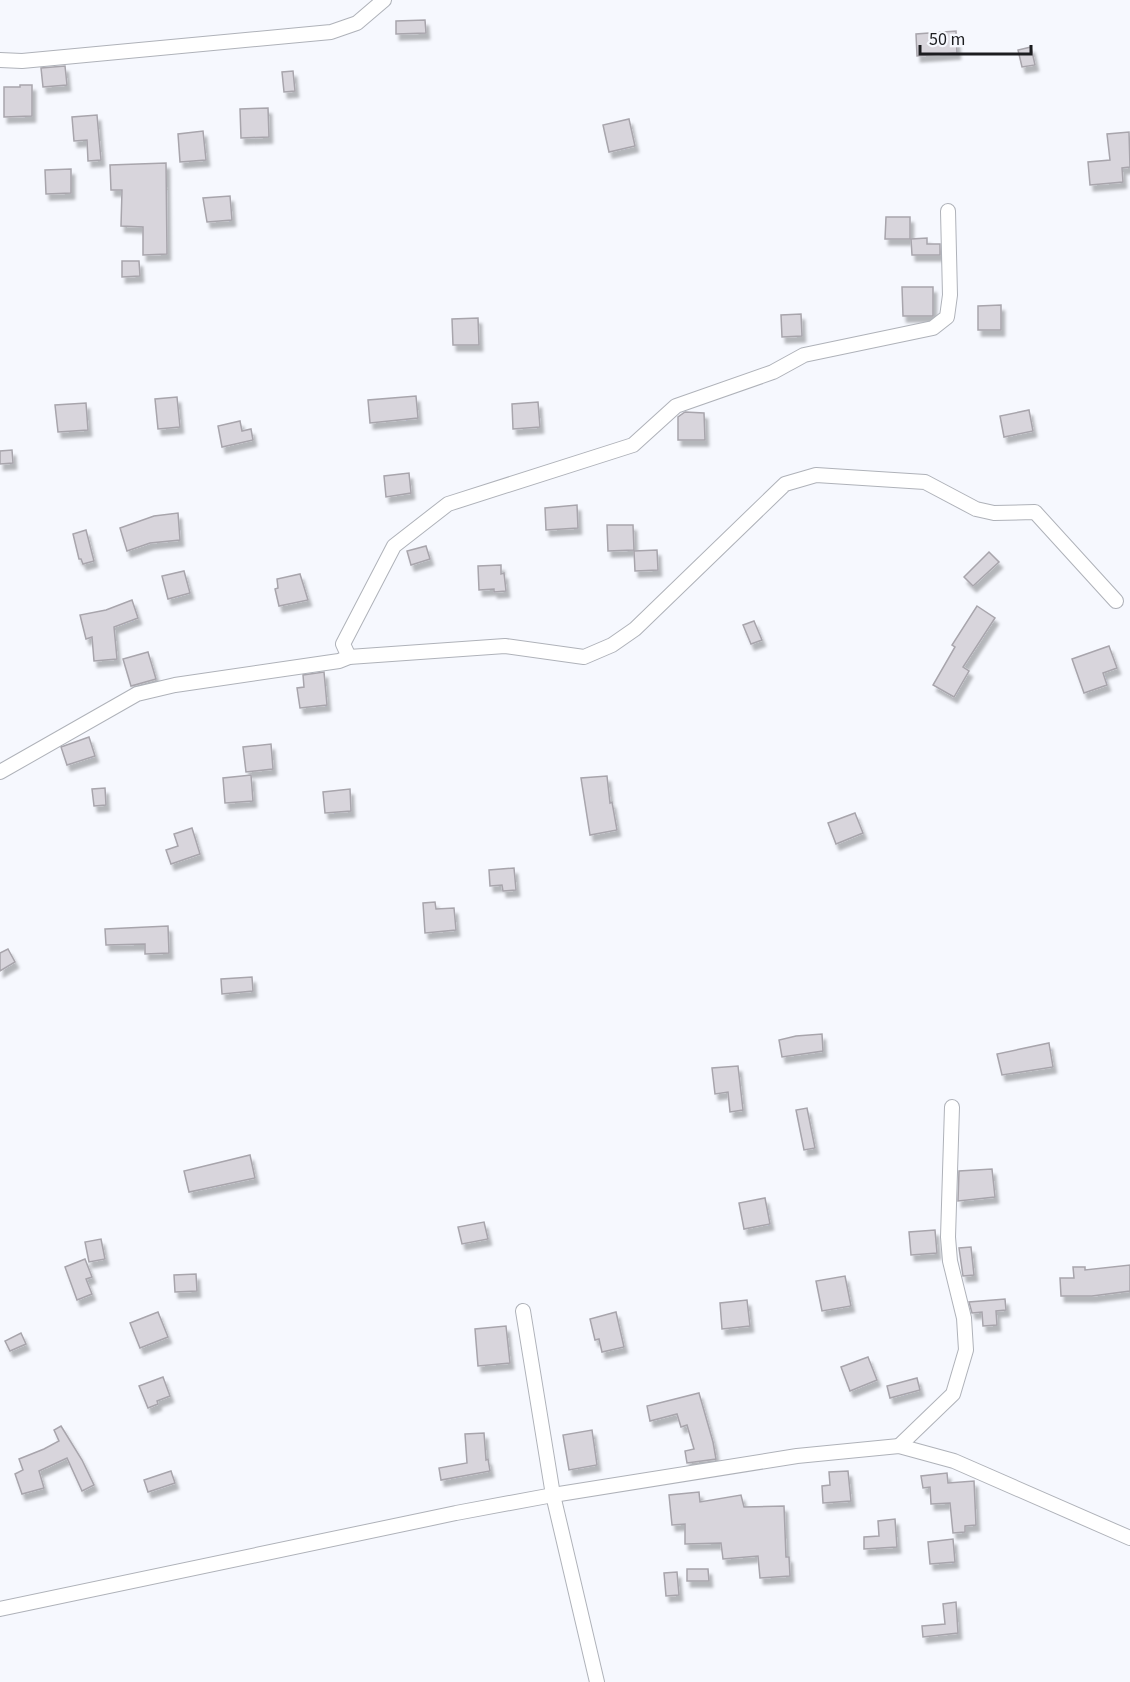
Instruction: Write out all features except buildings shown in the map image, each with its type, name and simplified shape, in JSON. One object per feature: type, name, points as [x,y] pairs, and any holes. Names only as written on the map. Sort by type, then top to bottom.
[{"type":"street","points":[[0,60],[22,62],[331,32],[357,23],[384,0]]},
{"type":"street","points":[[349,657],[343,644],[394,546],[448,504],[633,445],[676,406],[773,372],[804,355],[933,328],[947,317],[950,295],[948,211]]},
{"type":"street","points":[[0,772],[137,694],[175,685],[339,661],[349,657],[505,646],[584,657],[612,645],[635,629],[785,484],[816,475],[925,482],[976,508],[994,513],[1035,512],[1116,601]]},
{"type":"street","points":[[899,1446],[953,1394],[966,1350],[964,1318],[957,1295],[949,1249],[952,1107]]},
{"type":"street","points":[[523,1311],[553,1495],[597,1682]]},
{"type":"street","points":[[0,1609],[456,1513],[553,1495],[797,1456],[899,1446],[954,1461],[1130,1538]]}]
